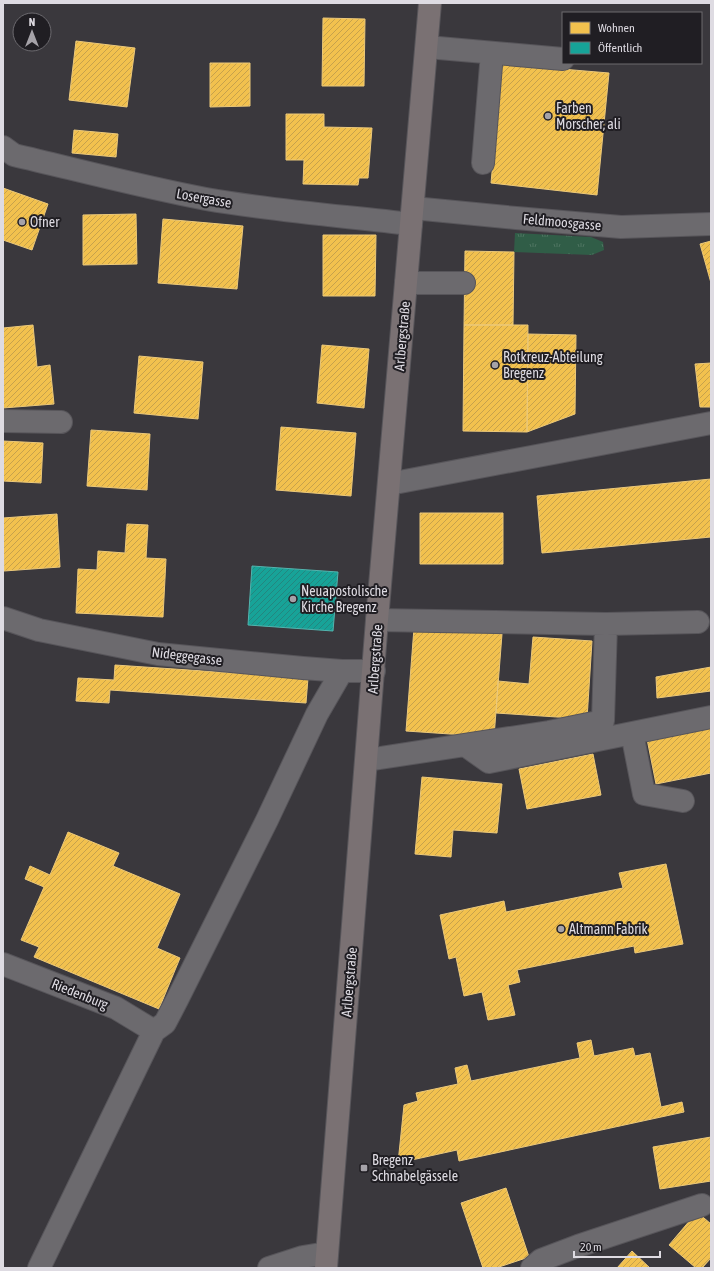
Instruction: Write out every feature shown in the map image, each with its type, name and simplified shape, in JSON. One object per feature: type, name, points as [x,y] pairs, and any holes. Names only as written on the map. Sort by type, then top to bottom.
[{"type":"main road","name":"Arlbergstraße","points":[[327,1260],[389,484],[430,3]]},
{"type":"street","points":[[426,47],[562,59]]},
{"type":"street","points":[[483,163],[492,53]]},
{"type":"street","name":"Losergasse","points":[[3,147],[14,155],[150,188],[207,199],[271,209],[412,216]]},
{"type":"street","name":"Feldmoosgasse","points":[[412,216],[516,218],[621,227],[711,224]]},
{"type":"street","points":[[406,283],[464,283]]},
{"type":"street","points":[[3,421],[61,422]]},
{"type":"street","points":[[389,484],[711,423]]},
{"type":"street","name":"Nideggegasse","points":[[3,618],[39,630],[158,654],[248,664],[342,671],[374,671]]},
{"type":"street","points":[[378,620],[606,624],[698,622]]},
{"type":"street","points":[[367,760],[549,732],[603,721],[606,624]]},
{"type":"street","points":[[39,1268],[154,1031],[165,1023],[267,820],[317,714],[342,671]]},
{"type":"street","points":[[465,745],[489,762],[711,717]]},
{"type":"street","points":[[632,733],[644,794],[683,801]]},
{"type":"street","name":"Riedenburg","points":[[3,964],[116,1008],[154,1031]]},
{"type":"street","points":[[532,1268],[541,1260],[578,1246],[702,1205]]},
{"type":"street","points":[[269,1268],[303,1257],[327,1260]]},
{"type":"green space","points":[[515,233],[591,237],[603,242],[604,250],[592,255],[514,252]]},
{"type":"building: Wohnen","points":[[323,18],[365,19],[364,86],[322,86]]},
{"type":"building: Wohnen","points":[[76,41],[135,48],[127,107],[69,100]]},
{"type":"building: Wohnen","points":[[210,63],[250,63],[250,106],[210,107]]},
{"type":"building: Wohnen","points":[[502,64],[609,73],[597,195],[491,183]]},
{"type":"building: Wohnen","points":[[286,114],[324,114],[324,127],[372,128],[368,178],[359,178],[358,185],[303,184],[304,160],[286,160]]},
{"type":"building: Wohnen","points":[[74,130],[118,134],[116,157],[72,153]]},
{"type":"building: Wohnen","name":"Ofner","points":[[3,188],[48,204],[32,250],[3,240]]},
{"type":"building: Wohnen","points":[[136,214],[137,264],[83,265],[83,215]]},
{"type":"building: Wohnen","points":[[163,219],[243,226],[237,289],[158,283]]},
{"type":"building: Wohnen","points":[[323,235],[376,235],[375,296],[323,296]]},
{"type":"building: Wohnen","points":[[711,241],[711,283],[700,244]]},
{"type":"building: Wohnen","points":[[465,251],[514,252],[513,325],[464,325]]},
{"type":"building: Wohnen","points":[[33,325],[37,367],[50,365],[54,404],[3,408],[3,328]]},
{"type":"building: Wohnen","name":"Rotkreuz-Abteilung Bregenz","points":[[464,325],[528,325],[527,432],[463,431]]},
{"type":"building: Wohnen","points":[[528,334],[576,335],[575,414],[527,432]]},
{"type":"building: Wohnen","points":[[322,345],[369,349],[364,408],[317,403]]},
{"type":"building: Wohnen","points":[[139,356],[203,362],[198,419],[134,413]]},
{"type":"building: Wohnen","points":[[711,363],[711,407],[700,407],[695,364]]},
{"type":"building: Wohnen","points":[[281,427],[356,433],[351,496],[276,490]]},
{"type":"building: Wohnen","points":[[91,430],[150,434],[147,490],[87,486]]},
{"type":"building: Wohnen","points":[[3,441],[43,443],[41,483],[3,481]]},
{"type":"building: Wohnen","points":[[711,479],[711,537],[542,553],[537,496]]},
{"type":"building: Wohnen","points":[[420,513],[503,513],[503,564],[420,564]]},
{"type":"building: Wohnen","points":[[57,514],[60,567],[4,571],[3,518]]},
{"type":"building: Wohnen","points":[[127,524],[148,525],[146,558],[166,559],[163,617],[76,613],[78,569],[97,570],[98,551],[125,553]]},
{"type":"building: Wohnen","points":[[414,628],[502,634],[494,737],[406,731]]},
{"type":"building: Wohnen","points":[[533,637],[592,641],[587,719],[496,713],[498,681],[529,684]]},
{"type":"building: Wohnen","points":[[115,665],[308,678],[306,703],[110,690],[109,703],[76,701],[78,678],[114,680]]},
{"type":"building: Wohnen","points":[[711,667],[711,691],[657,698],[656,677]]},
{"type":"building: Wohnen","points":[[711,726],[711,773],[656,784],[647,739]]},
{"type":"building: Wohnen","points":[[593,754],[601,795],[527,809],[519,769]]},
{"type":"building: Wohnen","points":[[422,777],[502,784],[497,833],[453,830],[451,857],[415,854]]},
{"type":"building: Wohnen","points":[[68,832],[119,853],[113,866],[180,894],[157,948],[180,958],[159,1009],[34,957],[39,947],[21,940],[44,887],[25,879],[30,866],[50,875]]},
{"type":"building: Wohnen","name":"Altmann Fabrik","points":[[666,864],[683,944],[635,953],[634,946],[517,970],[520,982],[508,985],[515,1015],[488,1020],[482,992],[464,996],[456,957],[449,959],[440,915],[504,901],[506,912],[623,888],[619,873]]},
{"type":"building: Wohnen","points":[[591,1040],[594,1056],[633,1048],[635,1056],[650,1053],[661,1107],[682,1102],[684,1112],[459,1161],[457,1150],[398,1163],[404,1105],[418,1101],[416,1093],[458,1084],[455,1068],[467,1065],[471,1081],[580,1058],[577,1043]]},
{"type":"building: Wohnen","points":[[711,1137],[711,1181],[660,1189],[653,1147]]},
{"type":"building: Wohnen","points":[[506,1188],[529,1257],[496,1268],[483,1268],[461,1203]]},
{"type":"building: Wohnen","points":[[697,1212],[711,1224],[711,1258],[702,1268],[696,1268],[669,1245]]},
{"type":"building: Wohnen","points":[[632,1251],[650,1268],[617,1268]]},
{"type":"building: Öffentlich","name":"Neuapostolische Kirche Bregenz","points":[[252,566],[338,572],[333,631],[248,625]]},
{"type":"place","name":"Farben Morscher, ali","points":[[548,116]]},
{"type":"place","name":"Ofner","points":[[22,222]]},
{"type":"place","name":"Rotkreuz-Abteilung Bregenz","points":[[495,365]]},
{"type":"place","name":"Neuapostolische Kirche Bregenz","points":[[293,599]]},
{"type":"place","name":"Altmann Fabrik","points":[[561,929]]},
{"type":"place","name":"Bregenz Schnabelgässele","points":[[364,1168]]}]
